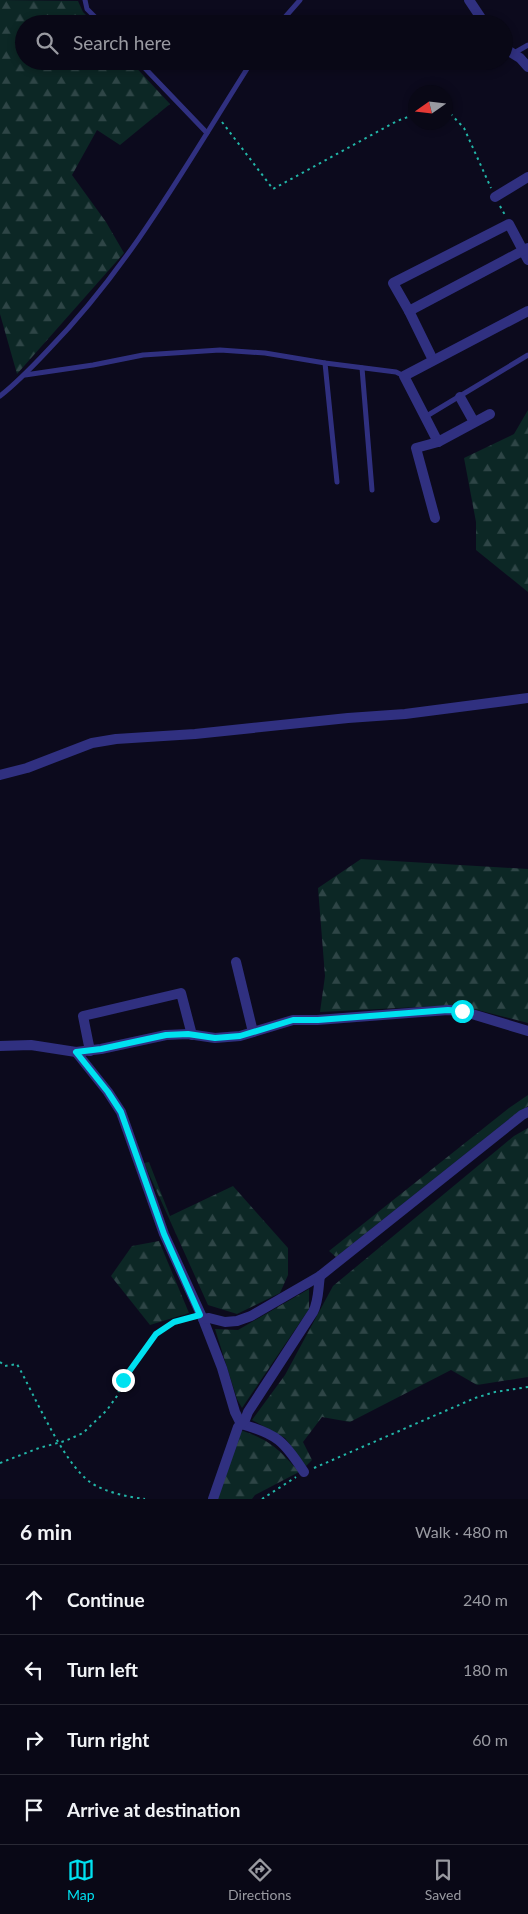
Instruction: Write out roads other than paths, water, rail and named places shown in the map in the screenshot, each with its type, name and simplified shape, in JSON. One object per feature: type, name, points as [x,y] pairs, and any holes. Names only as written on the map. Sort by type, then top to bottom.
[{"type":"street","points":[[469,0],[479,15]]},
{"type":"street","points":[[513,54],[528,67]]},
{"type":"street","points":[[495,197],[528,177]]},
{"type":"street","points":[[408,311],[526,253],[510,224],[393,283],[433,360]]},
{"type":"street","points":[[438,442],[404,376],[528,311]]},
{"type":"street","points":[[460,397],[474,422]]},
{"type":"street","points":[[435,518],[416,448],[438,442],[490,414]]},
{"type":"street","points":[[0,775],[27,768],[92,743],[116,739],[195,734],[339,718],[405,714],[528,698]]},
{"type":"street","points":[[236,962],[254,1032]]},
{"type":"street","points":[[90,1051],[84,1016],[181,993],[192,1034]]},
{"type":"street","points":[[0,1046],[31,1045],[76,1052],[90,1051],[166,1035],[192,1034],[215,1038],[240,1036],[293,1020],[318,1020],[448,1010],[462,1011],[528,1031]]},
{"type":"street","points":[[76,1052],[108,1092],[121,1112],[164,1234],[222,1368],[235,1412],[241,1424],[265,1430],[279,1440],[290,1451],[304,1472]]},
{"type":"street","points":[[201,1317],[231,1322],[251,1316],[320,1276],[528,1112]]},
{"type":"street","points":[[213,1499],[238,1428],[318,1303],[317,1293],[320,1276]]},
{"type":"lane","points":[[85,0],[87,8],[94,15]]},
{"type":"lane","points":[[285,15],[294,2],[300,0]]},
{"type":"lane","points":[[513,50],[528,45]]},
{"type":"lane","points":[[147,70],[207,133]]},
{"type":"lane","points":[[0,396],[24,375],[64,334],[111,278],[142,235],[246,70]]},
{"type":"lane","points":[[24,375],[93,365],[142,355],[220,350],[265,353],[396,372],[404,376]]},
{"type":"lane","points":[[425,417],[528,355]]},
{"type":"lane","points":[[325,363],[337,482]]},
{"type":"lane","points":[[362,368],[372,490]]}]
